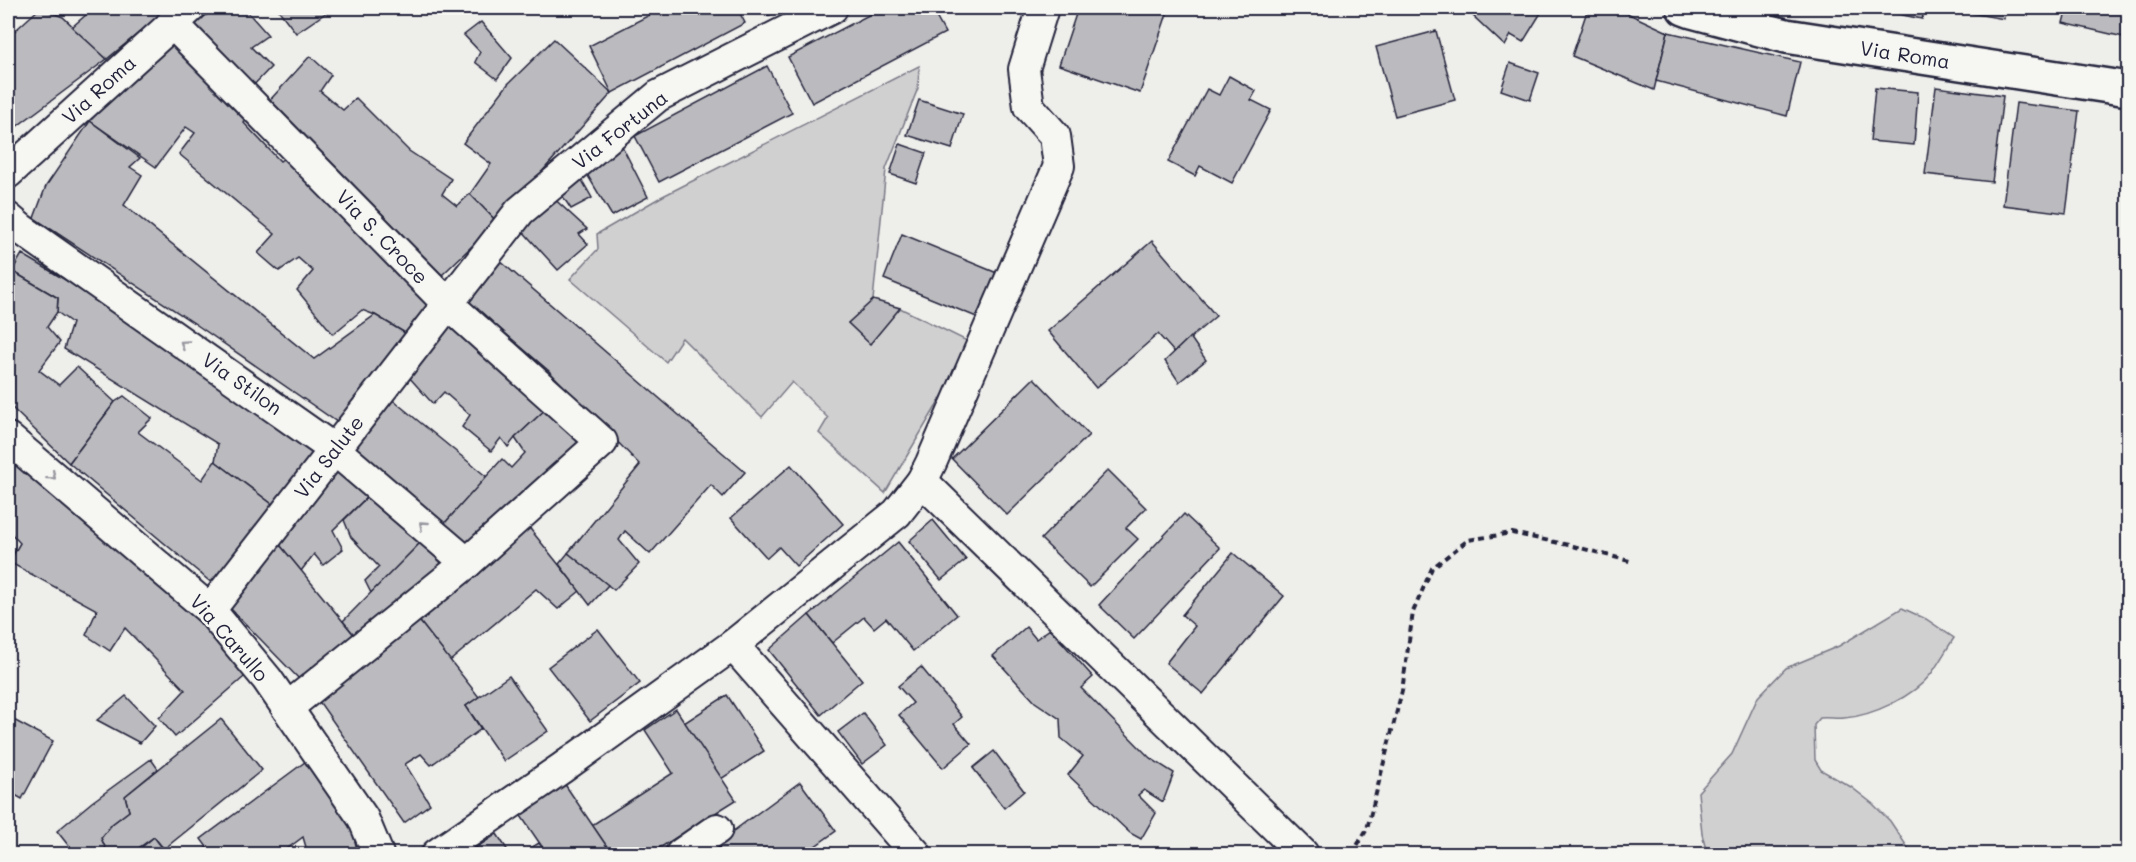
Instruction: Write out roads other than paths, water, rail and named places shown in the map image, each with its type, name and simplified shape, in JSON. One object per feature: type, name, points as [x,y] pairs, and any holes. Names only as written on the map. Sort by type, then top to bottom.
[{"type":"street","name":"Via Fortuna","points":[[448,304],[520,211],[658,96],[832,8]]},
{"type":"street","points":[[438,855],[733,645],[897,513],[922,482],[1059,166],[1055,136],[1029,107],[1024,69],[1043,8]]},
{"type":"street","name":"Via Roma","points":[[1684,8],[1786,36],[2128,88]]},
{"type":"street","name":"Via S. Croce","points":[[181,15],[448,304],[602,442],[467,563]]},
{"type":"street","name":"Via Roma","points":[[8,172],[181,15]]},
{"type":"street","name":"Via Stilon","points":[[8,218],[335,450],[467,563]]},
{"type":"street","name":"Via Salute","points":[[210,610],[448,304]]},
{"type":"street","name":"Via Carullo","points":[[8,438],[210,610],[267,679],[363,818],[378,855]]},
{"type":"street","points":[[922,482],[1303,855]]},
{"type":"street","points":[[287,708],[467,563]]},
{"type":"street","points":[[733,645],[916,855]]},
{"type":"street","points":[[681,855],[717,829]]}]
